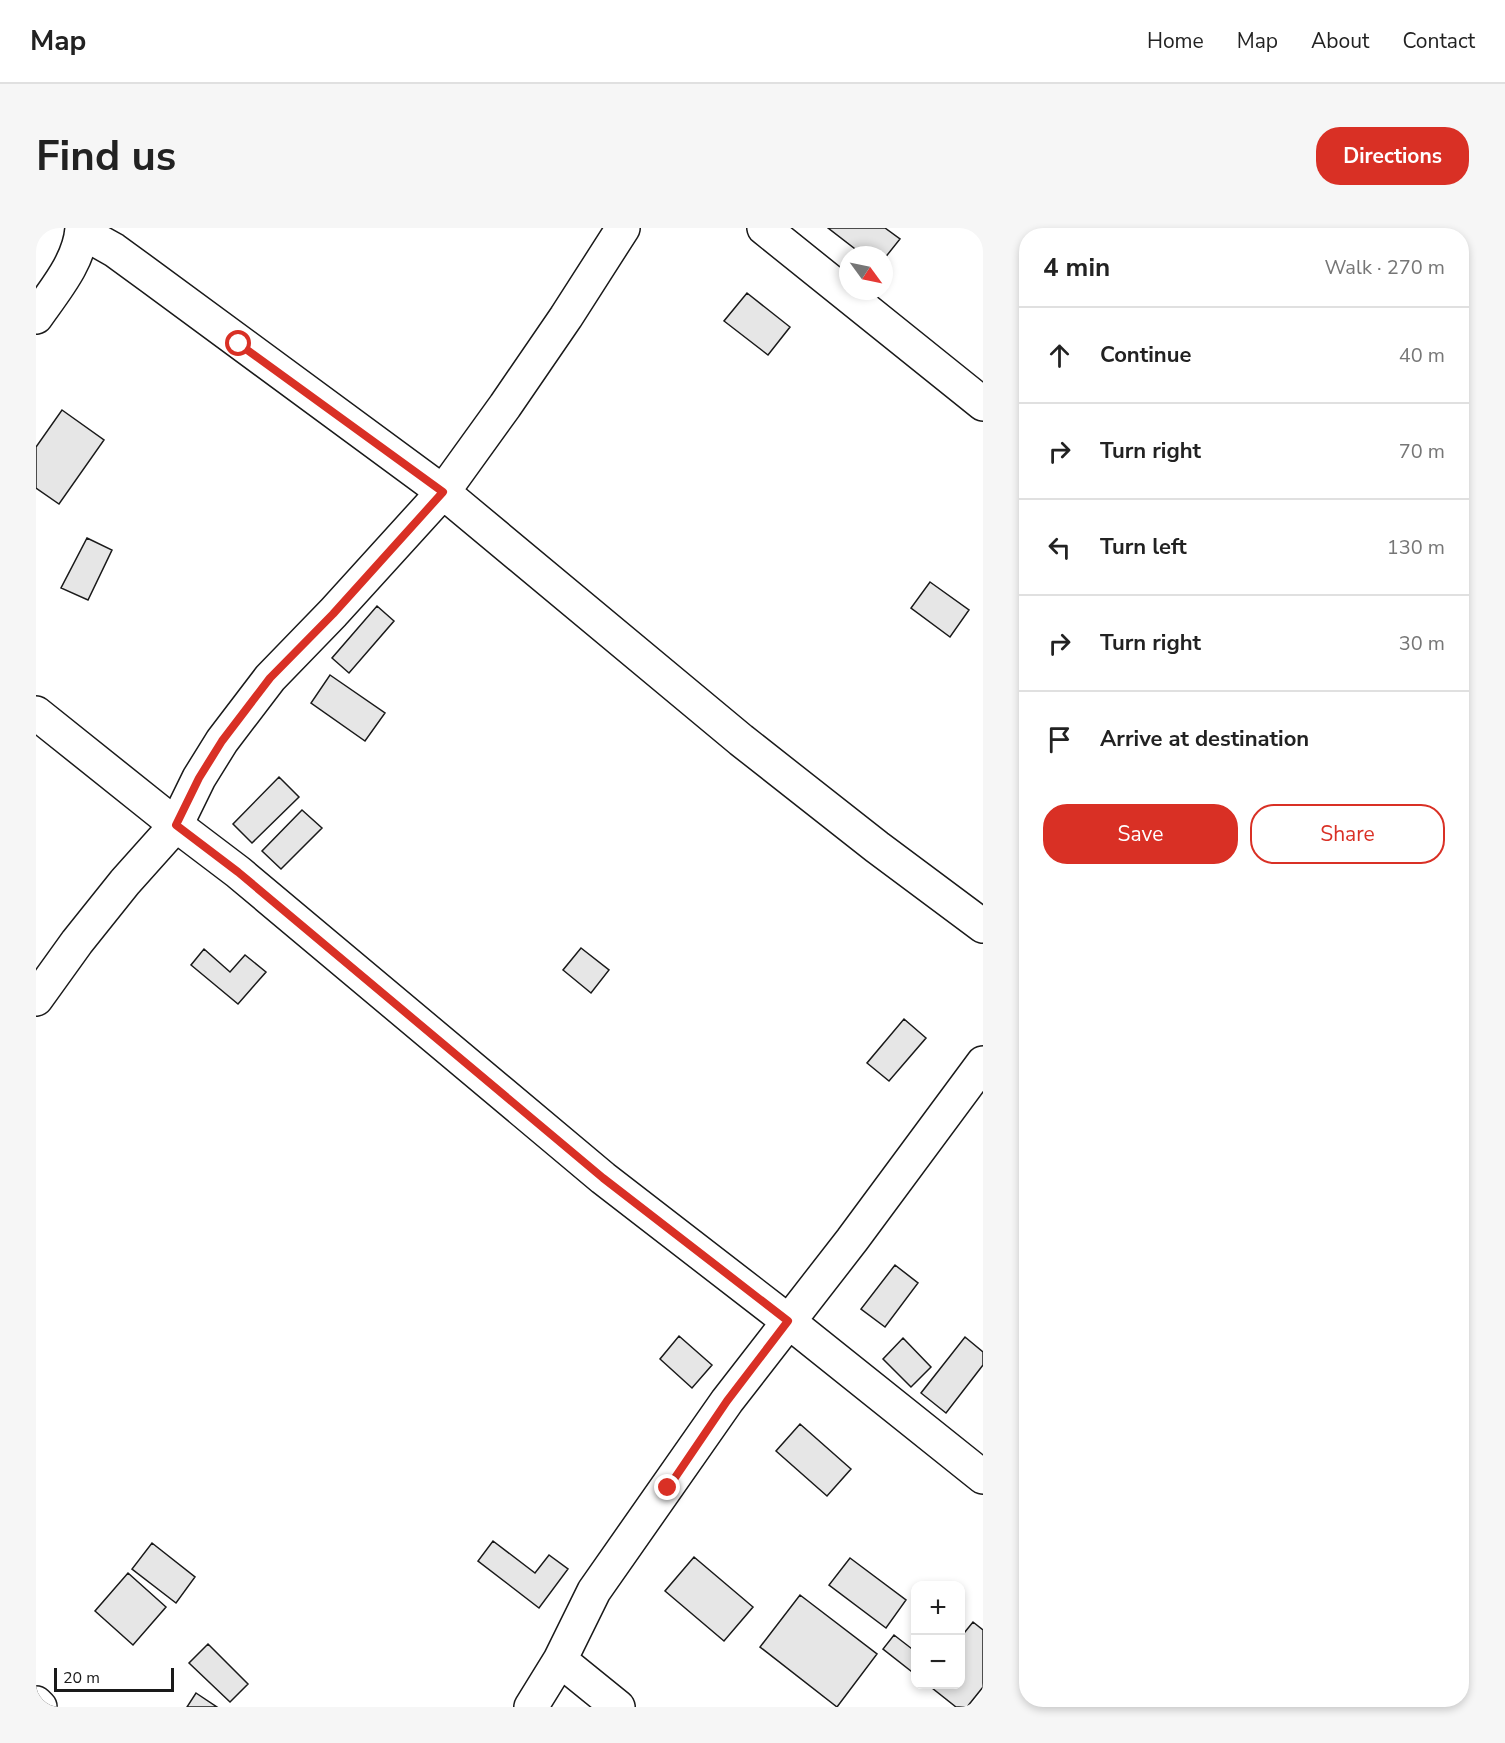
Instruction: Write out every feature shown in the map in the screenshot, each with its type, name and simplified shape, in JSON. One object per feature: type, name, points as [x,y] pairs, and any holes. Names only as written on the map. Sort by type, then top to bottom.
[{"type":"street","points":[[36,999],[77,942],[125,882],[176,825],[199,778],[222,741],[270,678],[333,614],[443,492],[546,347],[623,228]]},
{"type":"street","points":[[764,228],[983,404]]},
{"type":"street","points":[[36,316],[62,280],[75,253],[82,230],[114,250],[443,492],[741,740],[877,848],[983,926]]},
{"type":"street","points":[[36,713],[238,872],[603,1178],[788,1321],[983,1478]]},
{"type":"street","points":[[531,1707],[560,1660],[600,1582],[727,1401],[852,1240],[983,1063]]},
{"type":"street","points":[[560,1660],[618,1707]]},
{"type":"street","points":[[36,1703],[40,1707]]},
{"type":"building","points":[[828,228],[885,228],[900,239],[893,248],[851,246]]},
{"type":"building","points":[[747,293],[790,327],[768,355],[724,321]]},
{"type":"building","points":[[62,410],[104,440],[59,504],[36,488],[36,447]]},
{"type":"building","points":[[87,538],[112,550],[88,600],[61,588]]},
{"type":"building","points":[[930,582],[969,610],[950,637],[911,608]]},
{"type":"building","points":[[377,606],[394,621],[349,673],[332,658]]},
{"type":"building","points":[[330,675],[385,713],[365,741],[311,703]]},
{"type":"building","points":[[279,777],[299,797],[252,843],[233,824]]},
{"type":"building","points":[[302,810],[322,828],[281,869],[262,851]]},
{"type":"building","points":[[581,948],[609,970],[591,993],[563,970]]},
{"type":"building","points":[[204,949],[230,972],[245,955],[266,972],[238,1004],[191,965]]},
{"type":"building","points":[[904,1019],[926,1038],[889,1081],[867,1063]]},
{"type":"building","points":[[895,1265],[918,1283],[885,1327],[861,1309]]},
{"type":"building","points":[[679,1336],[712,1365],[692,1388],[660,1359]]},
{"type":"building","points":[[965,1337],[983,1352],[983,1365],[946,1413],[921,1393]]},
{"type":"building","points":[[903,1338],[931,1367],[911,1387],[883,1359]]},
{"type":"building","points":[[800,1424],[851,1469],[827,1496],[776,1451]]},
{"type":"building","points":[[493,1541],[535,1573],[549,1555],[568,1569],[539,1608],[478,1561]]},
{"type":"building","points":[[152,1543],[195,1577],[176,1603],[132,1569]]},
{"type":"building","points":[[694,1557],[753,1607],[724,1641],[665,1591]]},
{"type":"building","points":[[850,1558],[906,1600],[886,1628],[829,1585]]},
{"type":"building","points":[[128,1573],[166,1607],[133,1645],[95,1611]]},
{"type":"building","points":[[800,1595],[877,1654],[837,1707],[760,1647]]},
{"type":"building","points":[[973,1622],[983,1630],[983,1687],[967,1707],[956,1707],[933,1689],[965,1689],[965,1632]]},
{"type":"building","points":[[894,1635],[911,1648],[911,1671],[883,1649]]},
{"type":"building","points":[[208,1644],[248,1684],[230,1702],[189,1663]]},
{"type":"building","points":[[196,1693],[217,1707],[187,1707]]},
{"type":"route","points":[[239,344],[443,492],[333,614],[270,678],[222,741],[199,778],[176,825],[238,872],[603,1178],[788,1321],[727,1401],[668,1488]]}]
